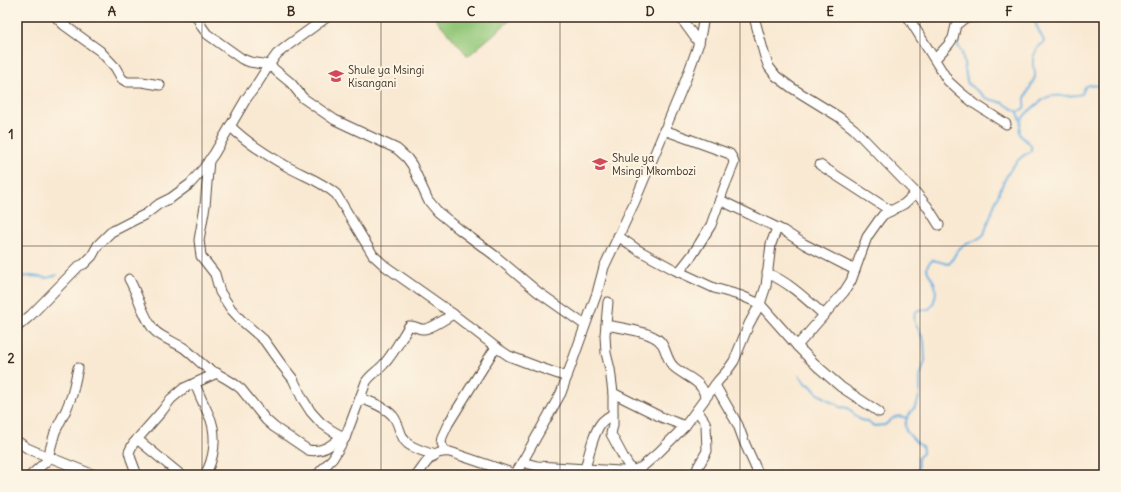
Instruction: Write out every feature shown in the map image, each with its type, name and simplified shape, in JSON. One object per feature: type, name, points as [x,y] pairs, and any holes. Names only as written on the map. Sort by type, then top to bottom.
[{"type":"street","points":[[56,17],[64,25],[100,51],[115,67],[122,79],[127,82],[142,82],[160,85]]},
{"type":"street","points":[[198,17],[207,34],[250,62],[269,64],[291,83],[304,98],[334,120],[398,149],[412,165],[428,200],[438,212],[494,255],[538,292],[585,325]]},
{"type":"street","points":[[17,327],[31,315],[79,266],[84,264],[92,256],[98,245],[111,232],[141,217],[190,184],[209,160],[246,99],[277,54],[327,17]]},
{"type":"street","points":[[680,17],[699,43]]},
{"type":"street","points":[[417,475],[429,458],[444,451],[450,452],[500,473],[515,475],[561,393],[568,377],[597,293],[604,267],[635,201],[686,79],[699,43],[704,17]]},
{"type":"street","points":[[754,17],[765,57],[769,67],[776,76],[792,88],[839,117],[854,130],[916,193],[927,206],[939,225]]},
{"type":"street","points":[[908,17],[948,81],[975,104],[1006,124]]},
{"type":"street","points":[[935,60],[953,38],[956,25],[965,18],[977,17]]},
{"type":"street","points":[[230,126],[258,148],[288,167],[320,182],[336,194],[373,255],[390,270],[453,314],[496,348],[509,356],[568,377]]},
{"type":"street","points":[[664,130],[730,154],[734,163],[711,225],[693,254],[679,272]]},
{"type":"street","points":[[209,160],[205,206],[199,240],[201,256],[215,274],[220,292],[231,309],[264,340],[293,379],[311,412],[321,423],[344,437]]},
{"type":"street","points":[[820,165],[891,211]]},
{"type":"street","points":[[797,346],[844,292],[851,281],[867,237],[879,220],[883,215],[904,204],[916,193]]},
{"type":"street","points":[[720,200],[777,228],[804,244],[855,270]]},
{"type":"street","points":[[522,462],[574,472],[585,469],[632,471],[647,464],[685,426],[715,385],[728,371],[734,361],[748,324],[760,304],[766,286],[771,244],[777,228]]},
{"type":"street","points":[[618,236],[638,250],[679,272],[714,288],[742,296],[760,304],[817,366],[841,387],[880,412]]},
{"type":"street","points":[[767,273],[780,279],[796,290],[824,315]]},
{"type":"street","points":[[129,279],[134,287],[142,308],[155,331],[184,348],[202,364],[228,379],[241,389],[274,427],[308,450],[312,451],[321,450],[344,437]]},
{"type":"street","points":[[608,302],[605,335],[606,353],[610,369],[612,392],[612,436],[632,471]]},
{"type":"street","points":[[317,475],[333,458],[344,437],[368,378],[386,363],[409,326],[428,329],[453,314]]},
{"type":"street","points":[[606,325],[653,336],[664,346],[669,361],[675,368],[688,375],[701,387],[705,394],[705,398]]},
{"type":"street","points":[[444,451],[441,443],[448,424],[496,348]]},
{"type":"street","points":[[31,475],[50,457],[55,432],[72,395],[78,368]]},
{"type":"street","points":[[137,475],[129,452],[133,444],[171,399],[184,388],[218,373]]},
{"type":"street","points":[[195,383],[199,396],[211,422],[214,435],[214,449],[205,475]]},
{"type":"street","points":[[715,385],[738,425],[759,475]]},
{"type":"street","points":[[612,392],[661,417],[685,426]]},
{"type":"street","points":[[360,398],[379,406],[393,416],[402,437],[407,443],[434,455]]},
{"type":"street","points":[[696,475],[698,467],[707,451],[705,422],[697,410]]},
{"type":"street","points":[[585,469],[598,428],[602,422],[613,414]]},
{"type":"street","points":[[137,439],[182,475]]},
{"type":"street","points":[[17,441],[27,448],[94,475]]},
{"type":"green space","points":[[434,17],[514,17],[468,56]]},
{"type":"waterway","points":[[1018,112],[1024,108],[1025,98],[1035,77],[1033,57],[1037,48],[1044,41],[1036,25],[1037,17]]},
{"type":"waterway","points":[[961,25],[961,31],[957,41],[962,52],[969,85],[986,98],[1003,103],[1018,112],[1021,121]]},
{"type":"waterway","points":[[915,475],[918,468],[918,458],[923,453],[923,450],[922,446],[917,443],[906,431],[905,425],[907,418],[917,404],[920,394],[920,377],[925,361],[924,341],[914,320],[915,313],[918,310],[929,309],[933,304],[936,295],[934,281],[928,272],[927,266],[933,260],[948,264],[950,263],[961,247],[984,234],[1004,181],[1016,162],[1031,151],[1031,145],[1020,134],[1021,121],[1027,113],[1048,97],[1082,94],[1085,87],[1088,85],[1100,86],[1104,82]]},
{"type":"waterway","points":[[17,277],[32,276],[47,278],[57,275]]},
{"type":"waterway","points":[[799,375],[806,384],[810,385],[818,394],[840,407],[848,408],[856,417],[874,426],[885,425],[897,416],[907,418]]},
{"type":"place","name":"Shule ya Msingi Kisangani","points":[[336,76]]},
{"type":"place","name":"Shule ya Msingi Mkombozi","points":[[600,164]]}]
